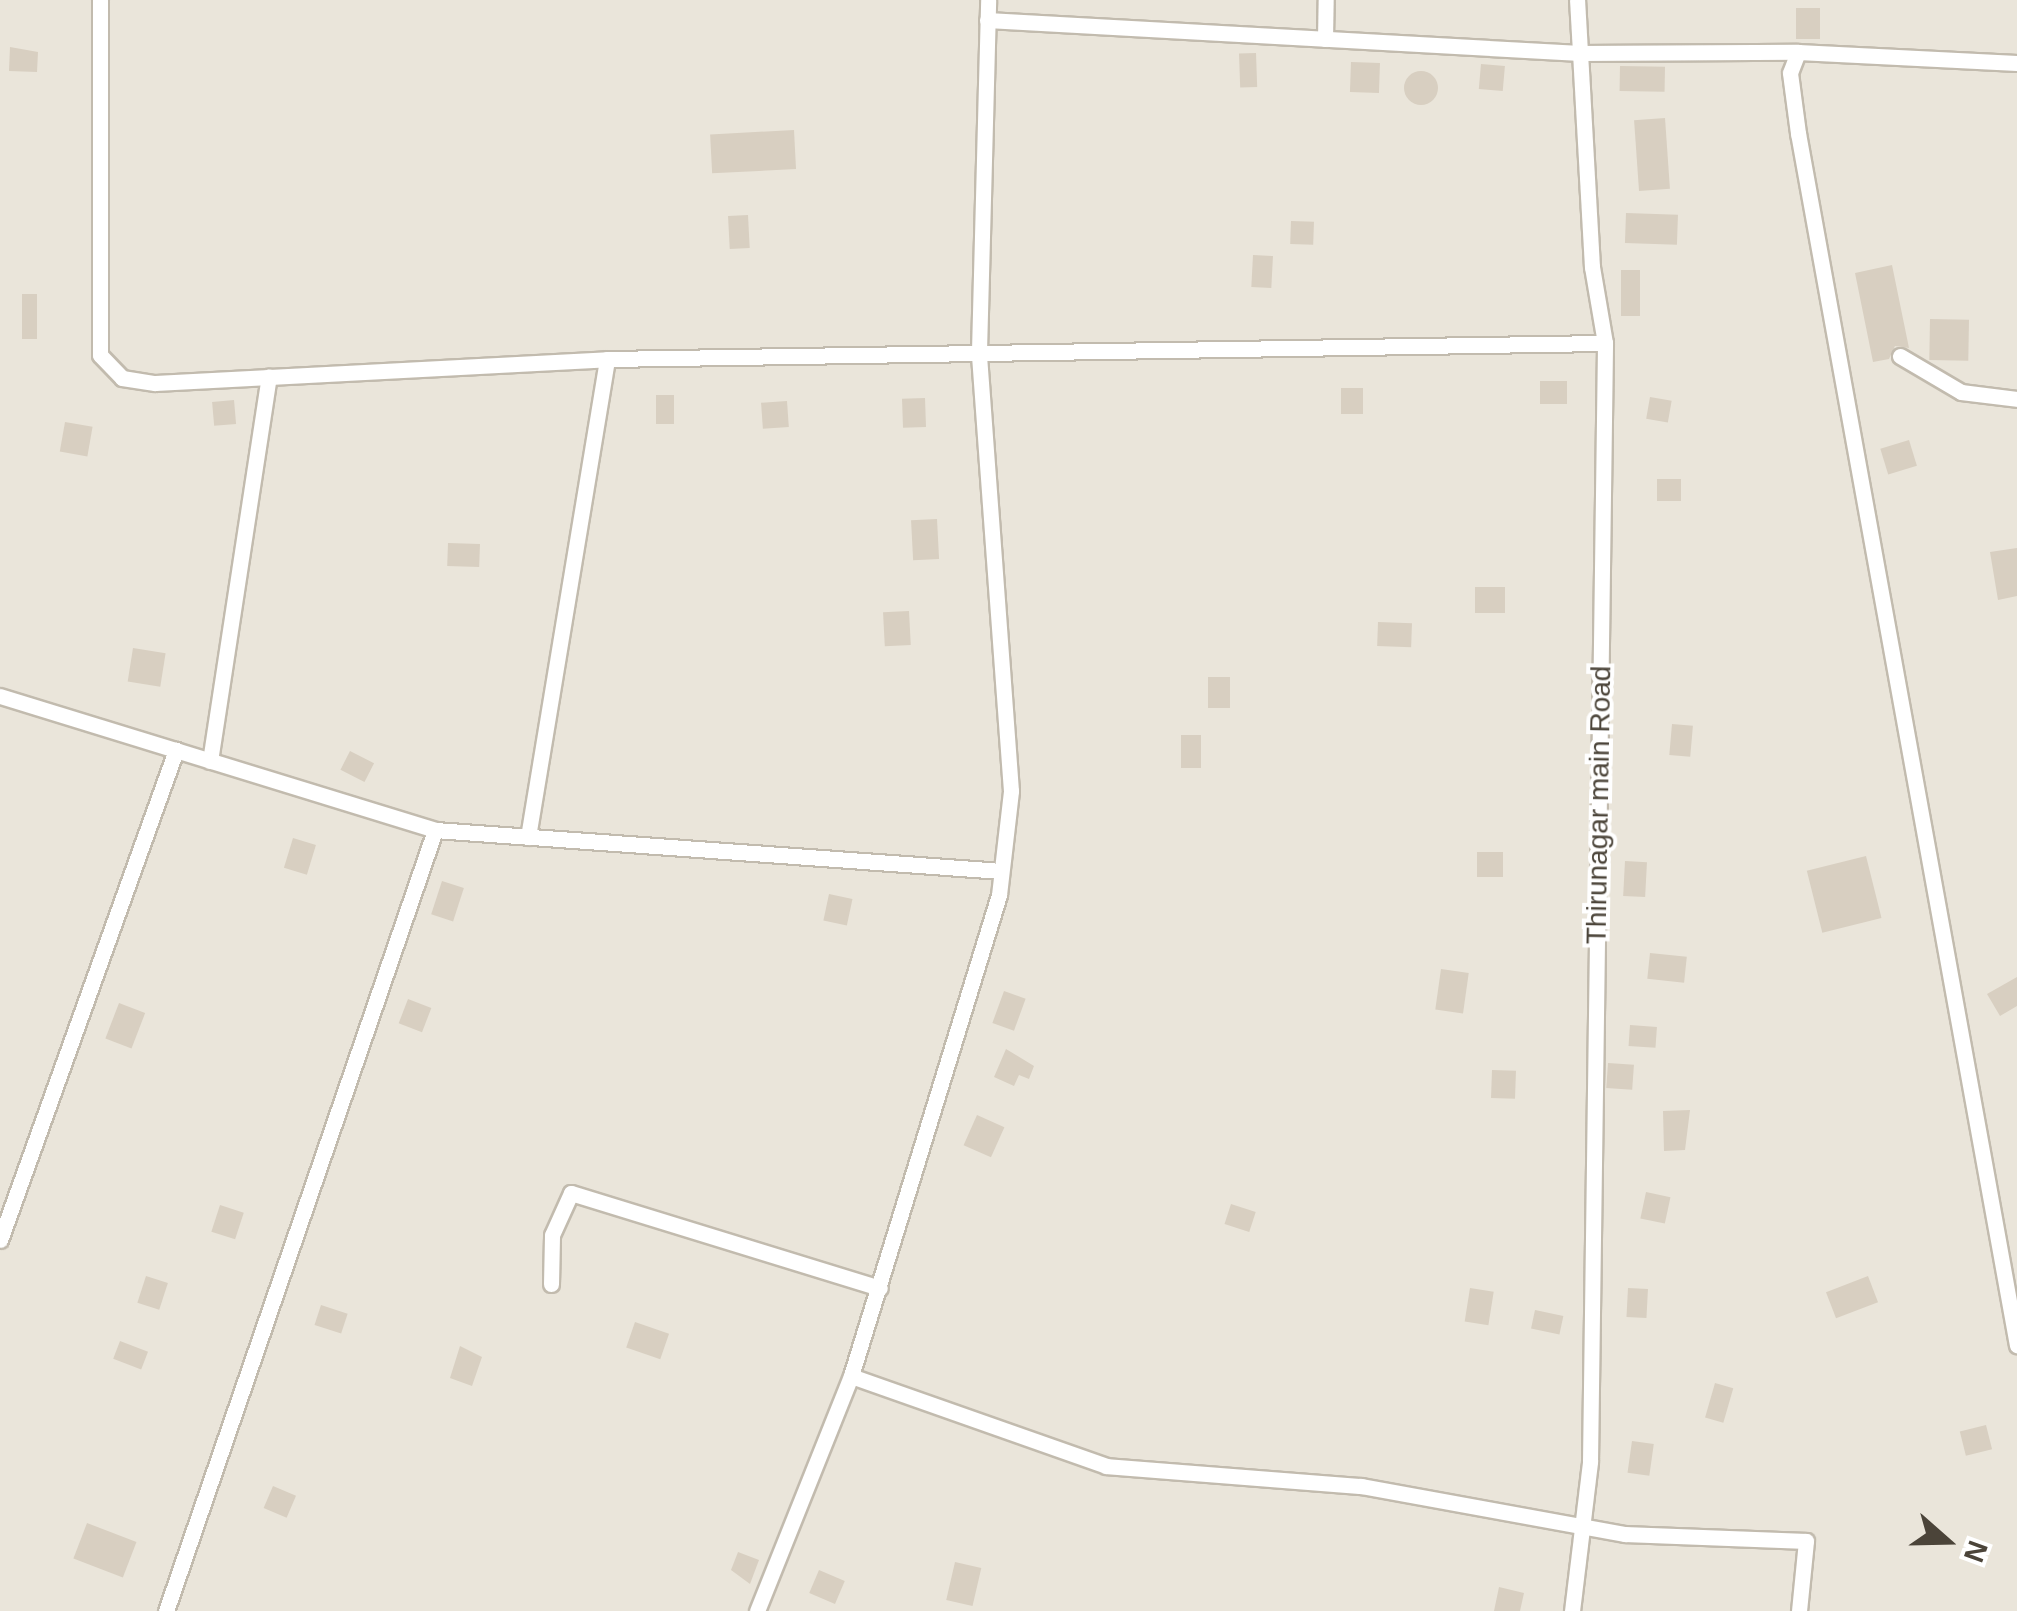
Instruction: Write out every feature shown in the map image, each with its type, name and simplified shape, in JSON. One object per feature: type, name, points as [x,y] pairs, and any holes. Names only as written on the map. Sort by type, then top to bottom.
[{"type":"street","points":[[100,0],[100,355],[122,378],[155,383],[606,359],[1604,343]]},
{"type":"street","points":[[757,1611],[851,1376],[880,1288],[1001,870],[1011,790],[979,351],[988,0]]},
{"type":"street","points":[[1325,38],[1326,0]]},
{"type":"street","name":"Thirunagar main Road","points":[[1572,1611],[1590,1462],[1604,343],[1592,267],[1577,0]]},
{"type":"street","points":[[987,20],[1580,53],[1798,52],[2017,64]]},
{"type":"street","points":[[1798,52],[1790,73],[1798,132],[2017,1345]]},
{"type":"street","points":[[1900,356],[1961,392],[2017,400]]},
{"type":"street","points":[[528,837],[606,359]]},
{"type":"street","points":[[210,761],[269,377]]},
{"type":"street","points":[[0,696],[435,830],[1001,870]]},
{"type":"street","points":[[0,1240],[176,750]]},
{"type":"street","points":[[166,1611],[435,830]]},
{"type":"street","points":[[552,1284],[552,1235],[571,1194],[880,1288]]},
{"type":"street","points":[[851,1376],[1106,1466],[1362,1486],[1581,1523],[1624,1534],[1806,1541],[1799,1611]]},
{"type":"shaded area","points":[[0,0],[2017,0],[2017,1611],[0,1611]]},
{"type":"building","points":[[1796,8],[1820,8],[1820,39],[1796,39]]},
{"type":"building","points":[[10,47],[38,52],[37,72],[9,71]]},
{"type":"building","points":[[1256,53],[1257,87],[1240,88],[1239,54]]},
{"type":"building","points":[[1351,62],[1380,63],[1379,93],[1350,92]]},
{"type":"building","points":[[1481,64],[1505,66],[1503,91],[1479,89]]},
{"type":"building","points":[[1620,66],[1665,67],[1665,92],[1620,91]]},
{"type":"building","points":[[1421,71],[1433,76],[1438,88],[1433,100],[1421,105],[1409,100],[1404,88],[1409,76]]},
{"type":"building","points":[[1665,118],[1670,189],[1639,191],[1634,120]]},
{"type":"building","points":[[794,130],[796,169],[712,173],[710,134]]},
{"type":"building","points":[[1626,213],[1678,215],[1677,245],[1625,243]]},
{"type":"building","points":[[748,215],[750,248],[730,249],[728,216]]},
{"type":"building","points":[[1291,221],[1314,222],[1313,245],[1290,244]]},
{"type":"building","points":[[1253,255],[1273,256],[1271,288],[1251,287]]},
{"type":"building","points":[[1892,265],[1909,348],[1895,346],[1889,359],[1873,362],[1855,273]]},
{"type":"building","points":[[1621,270],[1640,270],[1640,316],[1621,316]]},
{"type":"building","points":[[22,294],[37,294],[37,339],[22,339]]},
{"type":"building","points":[[1930,319],[1969,320],[1968,361],[1929,360]]},
{"type":"building","points":[[1540,381],[1567,381],[1567,404],[1540,404]]},
{"type":"building","points":[[1341,388],[1363,388],[1363,414],[1341,414]]},
{"type":"building","points":[[656,395],[674,395],[674,424],[656,424]]},
{"type":"building","points":[[1650,397],[1672,401],[1668,422],[1646,419]]},
{"type":"building","points":[[925,398],[926,427],[903,428],[902,399]]},
{"type":"building","points":[[234,400],[236,424],[214,426],[212,402]]},
{"type":"building","points":[[787,401],[789,427],[763,429],[761,403]]},
{"type":"building","points":[[65,422],[93,427],[87,456],[60,452]]},
{"type":"building","points":[[1909,440],[1917,466],[1888,475],[1880,449]]},
{"type":"building","points":[[1657,479],[1681,479],[1681,501],[1657,501]]},
{"type":"building","points":[[937,519],[939,559],[913,560],[911,520]]},
{"type":"building","points":[[448,543],[480,544],[479,567],[447,566]]},
{"type":"building","points":[[2017,548],[2017,596],[1998,600],[1990,552]]},
{"type":"building","points":[[1475,587],[1505,587],[1505,613],[1475,613]]},
{"type":"building","points":[[909,611],[911,645],[885,646],[883,612]]},
{"type":"building","points":[[1378,622],[1412,623],[1411,647],[1377,646]]},
{"type":"building","points":[[133,648],[166,653],[160,687],[128,682]]},
{"type":"building","points":[[1208,677],[1230,677],[1230,708],[1208,708]]},
{"type":"building","points":[[1672,724],[1693,726],[1690,757],[1669,755]]},
{"type":"building","points":[[1181,735],[1201,735],[1201,768],[1181,768]]},
{"type":"building","points":[[350,751],[374,763],[365,782],[340,770]]},
{"type":"building","points":[[293,838],[316,845],[307,875],[284,868]]},
{"type":"building","points":[[1477,852],[1503,852],[1503,877],[1477,877]]},
{"type":"building","points":[[1866,856],[1881,918],[1822,933],[1807,871]]},
{"type":"building","points":[[1625,861],[1647,862],[1645,897],[1623,896]]},
{"type":"building","points":[[442,881],[464,888],[453,921],[431,914]]},
{"type":"building","points":[[829,894],[852,899],[847,925],[823,920]]},
{"type":"building","points":[[1650,953],[1687,957],[1684,983],[1647,979]]},
{"type":"building","points":[[1441,969],[1469,973],[1463,1013],[1435,1010]]},
{"type":"building","points":[[2017,977],[2017,1006],[2000,1016],[1987,994]]},
{"type":"building","points":[[1004,991],[1026,999],[1014,1031],[992,1023]]},
{"type":"building","points":[[408,999],[431,1008],[422,1032],[399,1023]]},
{"type":"building","points":[[119,1003],[145,1013],[132,1049],[105,1038]]},
{"type":"building","points":[[1630,1025],[1657,1027],[1655,1048],[1629,1046]]},
{"type":"building","points":[[1006,1049],[1034,1066],[1029,1079],[1019,1075],[1014,1086],[994,1077]]},
{"type":"building","points":[[1608,1063],[1634,1065],[1632,1090],[1606,1088]]},
{"type":"building","points":[[1492,1070],[1516,1071],[1515,1099],[1491,1098]]},
{"type":"building","points":[[1690,1110],[1685,1150],[1664,1151],[1663,1111]]},
{"type":"building","points":[[977,1115],[1004,1127],[991,1157],[964,1145]]},
{"type":"building","points":[[1646,1192],[1670,1197],[1665,1224],[1640,1218]]},
{"type":"building","points":[[1231,1204],[1256,1212],[1249,1232],[1225,1224]]},
{"type":"building","points":[[220,1205],[244,1213],[235,1239],[211,1232]]},
{"type":"building","points":[[146,1276],[168,1283],[159,1310],[137,1303]]},
{"type":"building","points":[[1868,1276],[1878,1302],[1836,1318],[1826,1292]]},
{"type":"building","points":[[1470,1288],[1494,1292],[1488,1325],[1465,1322]]},
{"type":"building","points":[[1628,1288],[1648,1289],[1646,1318],[1626,1317]]},
{"type":"building","points":[[321,1305],[348,1314],[341,1334],[315,1325]]},
{"type":"building","points":[[1535,1310],[1563,1316],[1559,1335],[1531,1329]]},
{"type":"building","points":[[635,1322],[669,1334],[660,1359],[626,1348]]},
{"type":"building","points":[[120,1341],[148,1352],[141,1369],[113,1359]]},
{"type":"building","points":[[460,1346],[482,1357],[472,1386],[450,1378]]},
{"type":"building","points":[[1715,1383],[1733,1388],[1723,1423],[1705,1418]]},
{"type":"building","points":[[1986,1425],[1992,1449],[1966,1456],[1960,1432]]},
{"type":"building","points":[[1632,1441],[1654,1444],[1649,1476],[1628,1473]]},
{"type":"building","points":[[273,1486],[296,1496],[287,1518],[264,1508]]},
{"type":"building","points":[[87,1523],[136,1542],[123,1577],[73,1558]]},
{"type":"building","points":[[738,1552],[759,1560],[750,1584],[731,1570]]},
{"type":"building","points":[[955,1562],[981,1568],[973,1606],[946,1600]]},
{"type":"building","points":[[819,1570],[845,1581],[835,1604],[809,1593]]},
{"type":"building","points":[[1499,1587],[1524,1593],[1520,1611],[1494,1611]]}]
